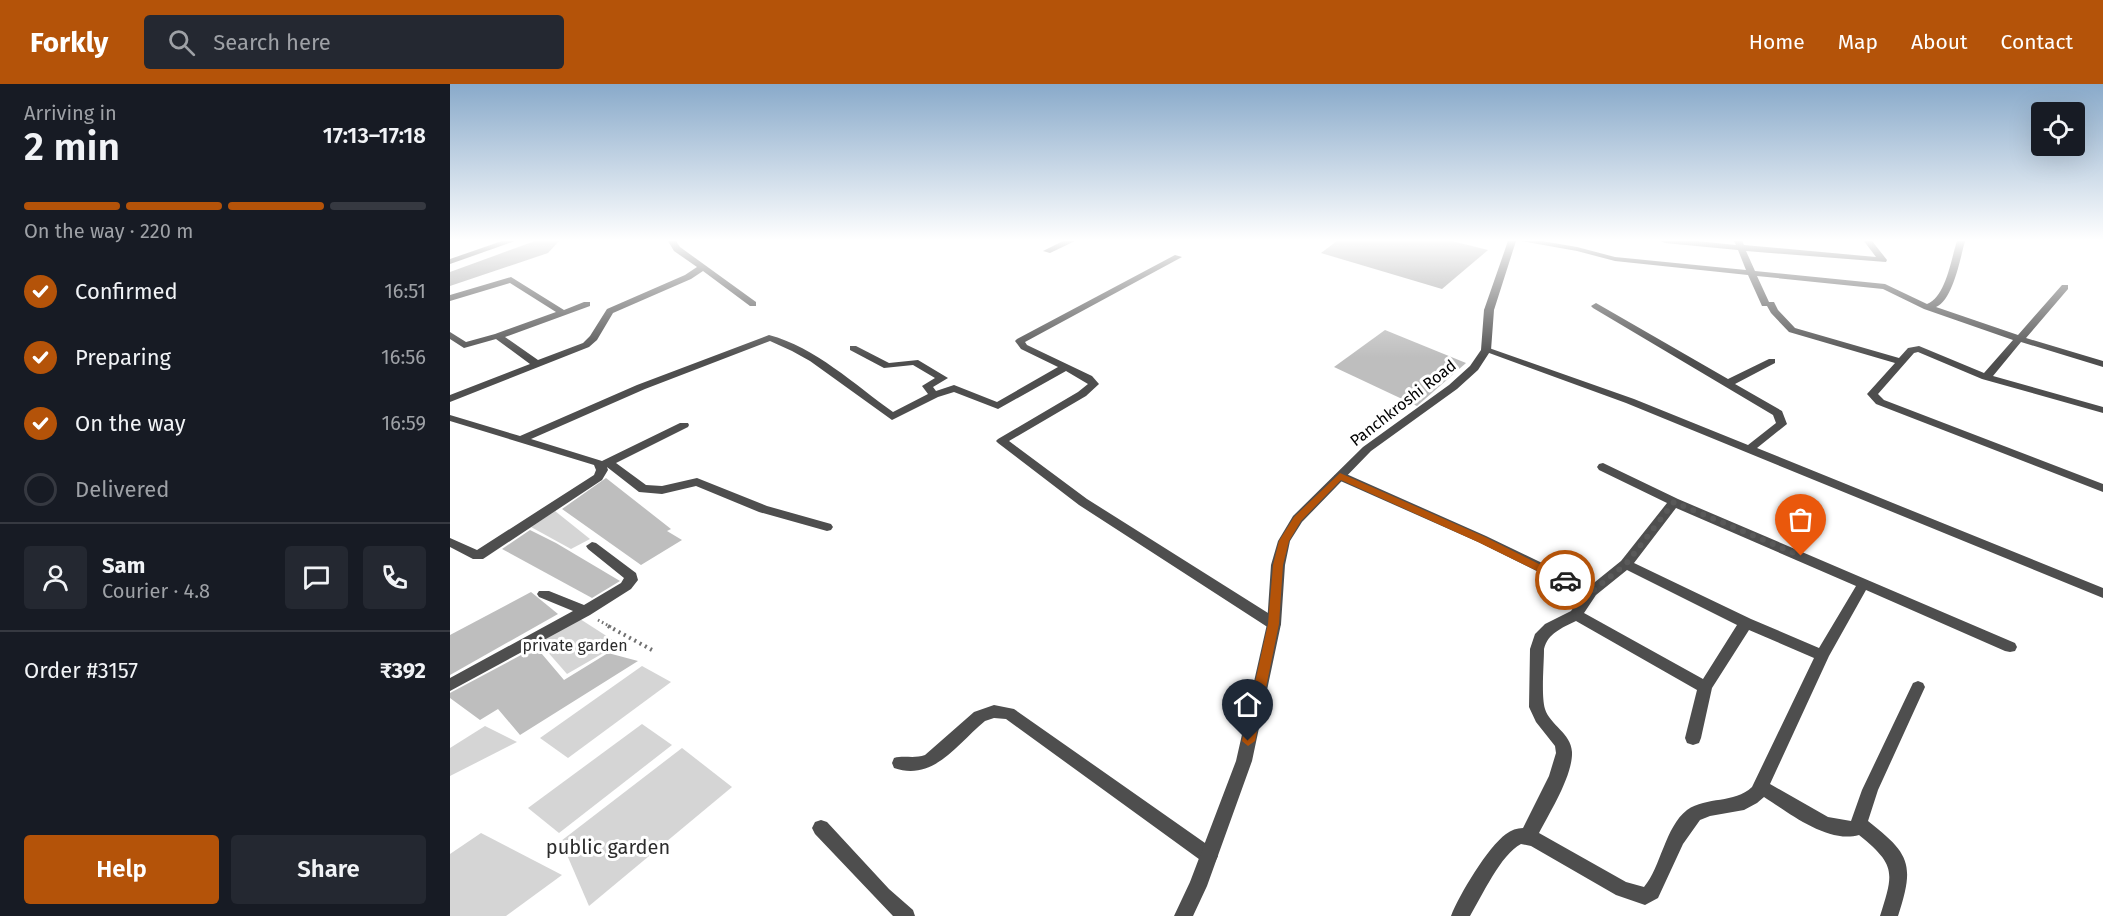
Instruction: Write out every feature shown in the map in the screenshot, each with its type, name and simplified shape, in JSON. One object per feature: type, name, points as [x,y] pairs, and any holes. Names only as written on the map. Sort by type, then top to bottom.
[{"type":"street","points":[[450,298],[511,280],[563,313]]},
{"type":"street","points":[[450,399],[590,343],[610,311],[682,280]]},
{"type":"street","points":[[720,280],[753,304]]},
{"type":"street","points":[[1135,280],[1020,341],[1024,347],[1094,382],[1093,386],[1002,441],[1083,502],[1274,624]]},
{"type":"street","points":[[1499,280],[1489,310],[1486,350],[1630,401],[2103,592]]},
{"type":"street","points":[[1756,280],[1768,304],[1792,330],[1900,361]]},
{"type":"street","points":[[1807,280],[1885,287],[1927,308],[2103,364]]},
{"type":"street","points":[[1927,308],[1938,303],[1945,294],[1949,280]]},
{"type":"street","points":[[1986,376],[2065,287]]},
{"type":"street","points":[[450,335],[464,345],[498,336],[587,304]]},
{"type":"street","points":[[1596,306],[1778,413],[1782,418],[1782,424],[1749,449]]},
{"type":"street","points":[[498,336],[537,364]]},
{"type":"street","points":[[520,440],[641,387],[769,338],[790,346],[820,365],[892,417],[934,395],[954,388],[998,406],[1066,368]]},
{"type":"street","points":[[853,348],[888,366],[915,362],[943,378],[927,386],[934,395]]},
{"type":"street","points":[[2103,410],[1986,376],[1919,349],[1907,352],[1872,394],[1880,402],[2103,488]]},
{"type":"street","name":"Panchkroshi Road","points":[[1183,916],[1198,886],[1244,761],[1274,624],[1278,565],[1284,541],[1297,519],[1367,449],[1453,387],[1474,368],[1486,350]]},
{"type":"street","points":[[1727,384],[1772,361]]},
{"type":"street","points":[[450,418],[605,464],[643,489],[662,490],[697,482],[763,510],[827,527]]},
{"type":"street","points":[[450,542],[478,556],[597,477],[605,464],[684,425]]},
{"type":"street","points":[[1603,467],[1674,502],[2010,646]]},
{"type":"street","points":[[1340,476],[1482,539],[1591,592]]},
{"type":"street","points":[[1528,836],[1561,768],[1564,755],[1562,744],[1539,716],[1537,643],[1550,628],[1576,615],[1591,592],[1626,564],[1674,502]]},
{"type":"street","points":[[450,685],[587,613],[632,580],[631,576],[592,546]]},
{"type":"street","points":[[1626,564],[1746,623],[1822,655]]},
{"type":"street","points":[[1460,916],[1507,842],[1513,838],[1528,836],[1622,889],[1645,896],[1652,892],[1688,819],[1702,811],[1745,803],[1754,798],[1822,655],[1864,584]]},
{"type":"street","points":[[544,594],[587,613]]},
{"type":"street","points":[[1576,615],[1705,687]]},
{"type":"street","points":[[1693,738],[1705,687],[1746,623]]},
{"type":"street","points":[[1761,787],[1831,828],[1850,831],[1857,828],[1870,790],[1918,687]]},
{"type":"street","points":[[900,763],[911,767],[929,762],[985,712],[1000,710],[1010,713],[1209,856]]},
{"type":"street","points":[[1859,824],[1892,850],[1897,861],[1898,889],[1889,916]]},
{"type":"street","points":[[821,828],[883,895],[906,916]]},
{"type":"path","points":[[587,613],[654,651]]},
{"type":"green space","points":[[555,511],[590,539],[571,549],[531,527]]},
{"type":"green space","name":"private garden","points":[[580,619],[619,644],[567,674],[539,642]]},
{"type":"green space","points":[[642,666],[671,682],[568,758],[540,738]]},
{"type":"green space","points":[[642,724],[672,745],[559,833],[528,808]]},
{"type":"green space","points":[[485,726],[517,742],[450,776],[450,748]]},
{"type":"green space","name":"public garden","points":[[682,748],[732,787],[589,906],[561,841]]},
{"type":"green space","points":[[481,833],[562,875],[506,916],[450,916],[450,854]]},
{"type":"shaded area","points":[[1411,280],[1453,280],[1442,289]]},
{"type":"building","points":[[1385,330],[1466,363],[1417,406],[1334,367]]},
{"type":"building","points":[[606,478],[671,529],[667,531],[682,540],[641,565],[562,509]]},
{"type":"building","points":[[530,530],[620,581],[592,598],[502,549]]},
{"type":"building","points":[[531,592],[558,614],[450,675],[450,635]]},
{"type":"building","points":[[536,647],[564,680],[608,653],[638,661],[520,735],[498,709],[480,720],[450,698],[450,693]]},
{"type":"way so far","points":[[1565,580],[1591,592],[1626,564],[1674,502],[1801,556]]},
{"type":"route","points":[[1248,741],[1274,624],[1278,565],[1284,541],[1297,519],[1340,476],[1482,539],[1565,580]]}]
